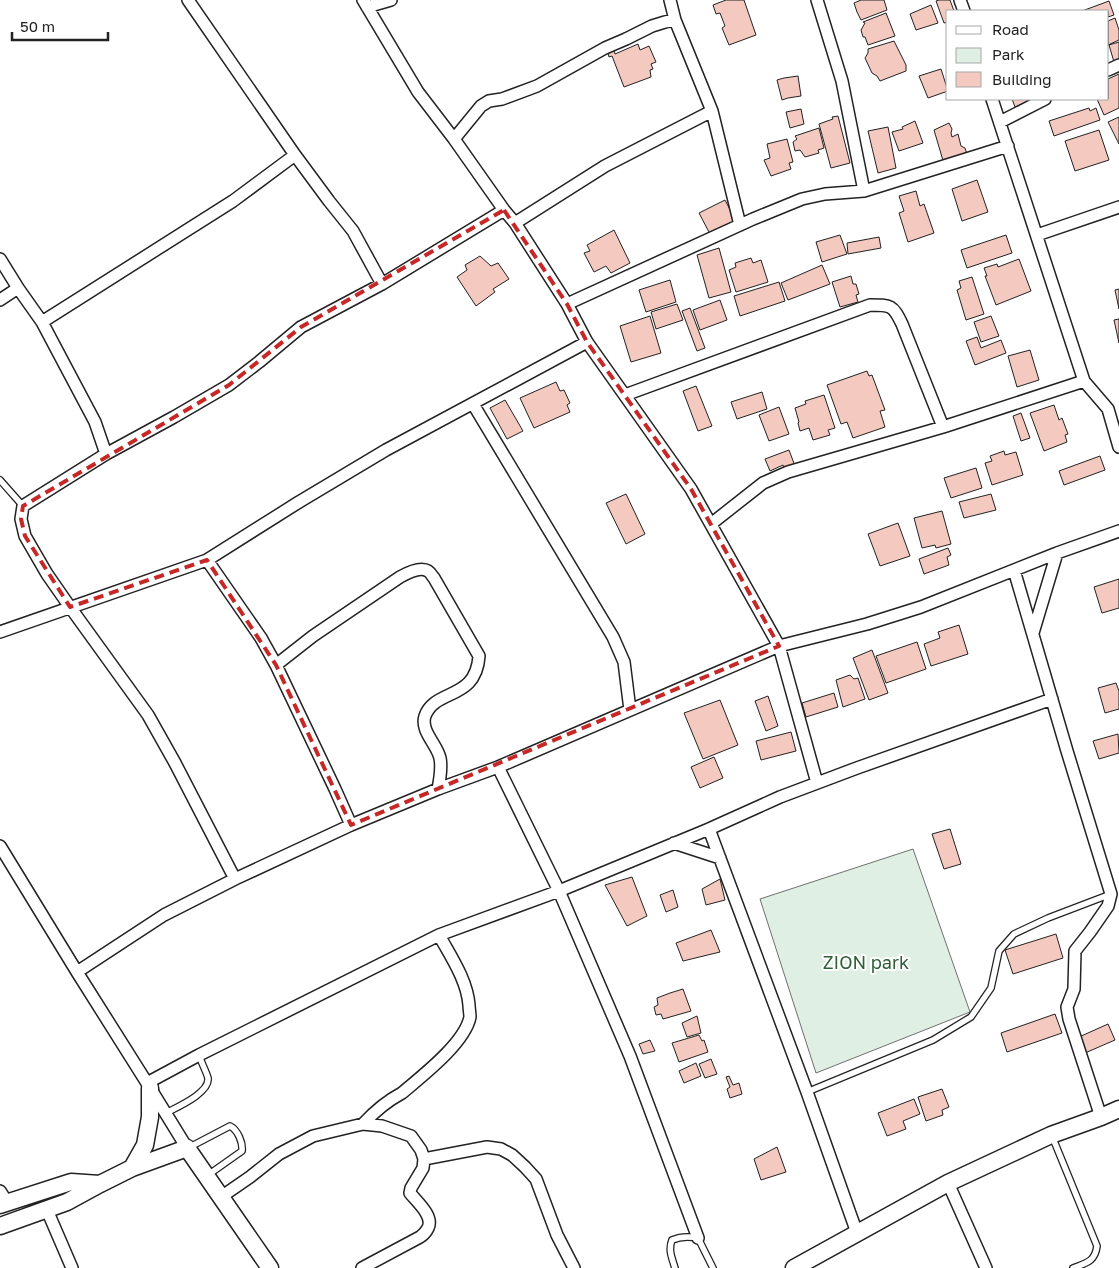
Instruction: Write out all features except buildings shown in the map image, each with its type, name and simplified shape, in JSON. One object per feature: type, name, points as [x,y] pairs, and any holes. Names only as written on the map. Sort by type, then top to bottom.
[{"type":"street","points":[[188,0],[294,155],[353,231],[382,284]]},
{"type":"street","points":[[392,0],[365,3],[418,92],[514,222],[567,304],[587,342],[692,489],[779,646],[817,783]]},
{"type":"street","points":[[670,0],[676,20],[712,110],[740,225]]},
{"type":"street","points":[[817,0],[842,81],[864,191]]},
{"type":"street","points":[[454,139],[481,106],[489,101],[502,99],[537,86],[605,48],[652,26],[676,20]]},
{"type":"street","points":[[992,100],[1084,381],[1113,408],[1119,447]]},
{"type":"street","points":[[1000,122],[1043,100]]},
{"type":"street","points":[[514,222],[605,166],[712,110]]},
{"type":"street","points":[[567,304],[740,225],[802,199],[825,194],[864,191],[1008,146]]},
{"type":"street","points":[[42,322],[233,201],[294,155]]},
{"type":"street","points":[[1037,234],[1119,207]]},
{"type":"street","points":[[236,879],[148,715],[47,574],[25,536],[21,519],[23,506],[106,454],[174,418],[229,385],[301,327],[382,284],[504,210]]},
{"type":"street","points":[[0,259],[42,322],[95,422],[106,454]]},
{"type":"street","points":[[0,300],[18,288]]},
{"type":"street","points":[[624,395],[870,305],[887,305],[896,311],[902,324],[943,427]]},
{"type":"street","points":[[0,632],[207,560],[386,450],[587,342]]},
{"type":"street","points":[[711,524],[763,483],[788,472],[943,427],[1084,381]]},
{"type":"street","points":[[473,404],[614,637],[624,662],[630,710]]},
{"type":"street","points":[[77,972],[164,915],[351,825],[438,789],[498,767],[779,646],[867,624],[922,607],[1057,553],[1119,531]]},
{"type":"street","points":[[1033,634],[1057,553]]},
{"type":"street","points":[[207,560],[261,638],[276,665],[336,789],[351,825]]},
{"type":"street","points":[[1014,570],[1111,894],[1108,906],[1075,951],[1074,989],[1067,1007],[1069,1019],[1101,1117]]},
{"type":"street","points":[[276,665],[313,636],[400,577],[412,571],[428,571],[434,578],[479,656],[472,680],[461,690],[435,702],[426,713],[424,720],[425,729],[440,759],[441,767],[438,789]]},
{"type":"street","points":[[149,1086],[199,1055],[439,936],[559,891],[709,829],[780,797],[1052,699]]},
{"type":"street","points":[[498,767],[559,891],[630,1056],[698,1238]]},
{"type":"street","points":[[709,829],[807,1092],[857,1233]]},
{"type":"street","points":[[674,843],[720,858]]},
{"type":"street","points":[[0,846],[187,1148],[270,1268]]},
{"type":"street","points":[[363,1124],[376,1110],[402,1093],[453,1047],[464,1031],[470,1016],[468,997],[457,967],[439,936]]},
{"type":"street","points":[[132,1168],[145,1145],[150,1117],[149,1086]]},
{"type":"street","points":[[794,1268],[948,1183],[1051,1135],[1119,1109]]},
{"type":"street","points":[[221,1196],[250,1177],[279,1154],[313,1136],[363,1124],[382,1126],[411,1136],[421,1150],[424,1159],[423,1168],[410,1193],[425,1211],[430,1225],[420,1238],[362,1268]]},
{"type":"street","points":[[424,1159],[487,1147],[501,1149],[512,1156],[536,1179],[557,1235],[574,1268]]},
{"type":"street","points":[[0,1226],[67,1202],[132,1168],[187,1148]]},
{"type":"street","points":[[2,1199],[70,1182],[100,1184]]},
{"type":"street","points":[[948,1183],[986,1268]]},
{"type":"street","points":[[47,1210],[72,1268]]},
{"type":"lane","points":[[0,480],[23,506]]},
{"type":"lane","points":[[807,1092],[933,1040],[971,1017],[991,988],[999,951],[1014,934],[1048,918],[1111,894]]},
{"type":"lane","points":[[166,1113],[206,1088],[208,1079],[199,1055]]},
{"type":"lane","points":[[187,1148],[230,1126],[235,1129],[242,1145],[242,1150],[206,1176]]},
{"type":"lane","points":[[1051,1135],[1097,1246],[1092,1259],[1072,1268]]},
{"type":"lane","points":[[675,1268],[669,1247],[672,1240],[687,1236],[698,1238],[713,1268]]},
{"type":"highlighted area","points":[[504,210],[567,304],[587,342],[691,489],[779,646],[351,825],[276,665],[207,560],[70,607],[25,536],[21,519],[23,506],[229,385],[301,327]]},
{"type":"green space","name":"ZION park","points":[[913,849],[970,1012],[816,1073],[760,899]]}]
